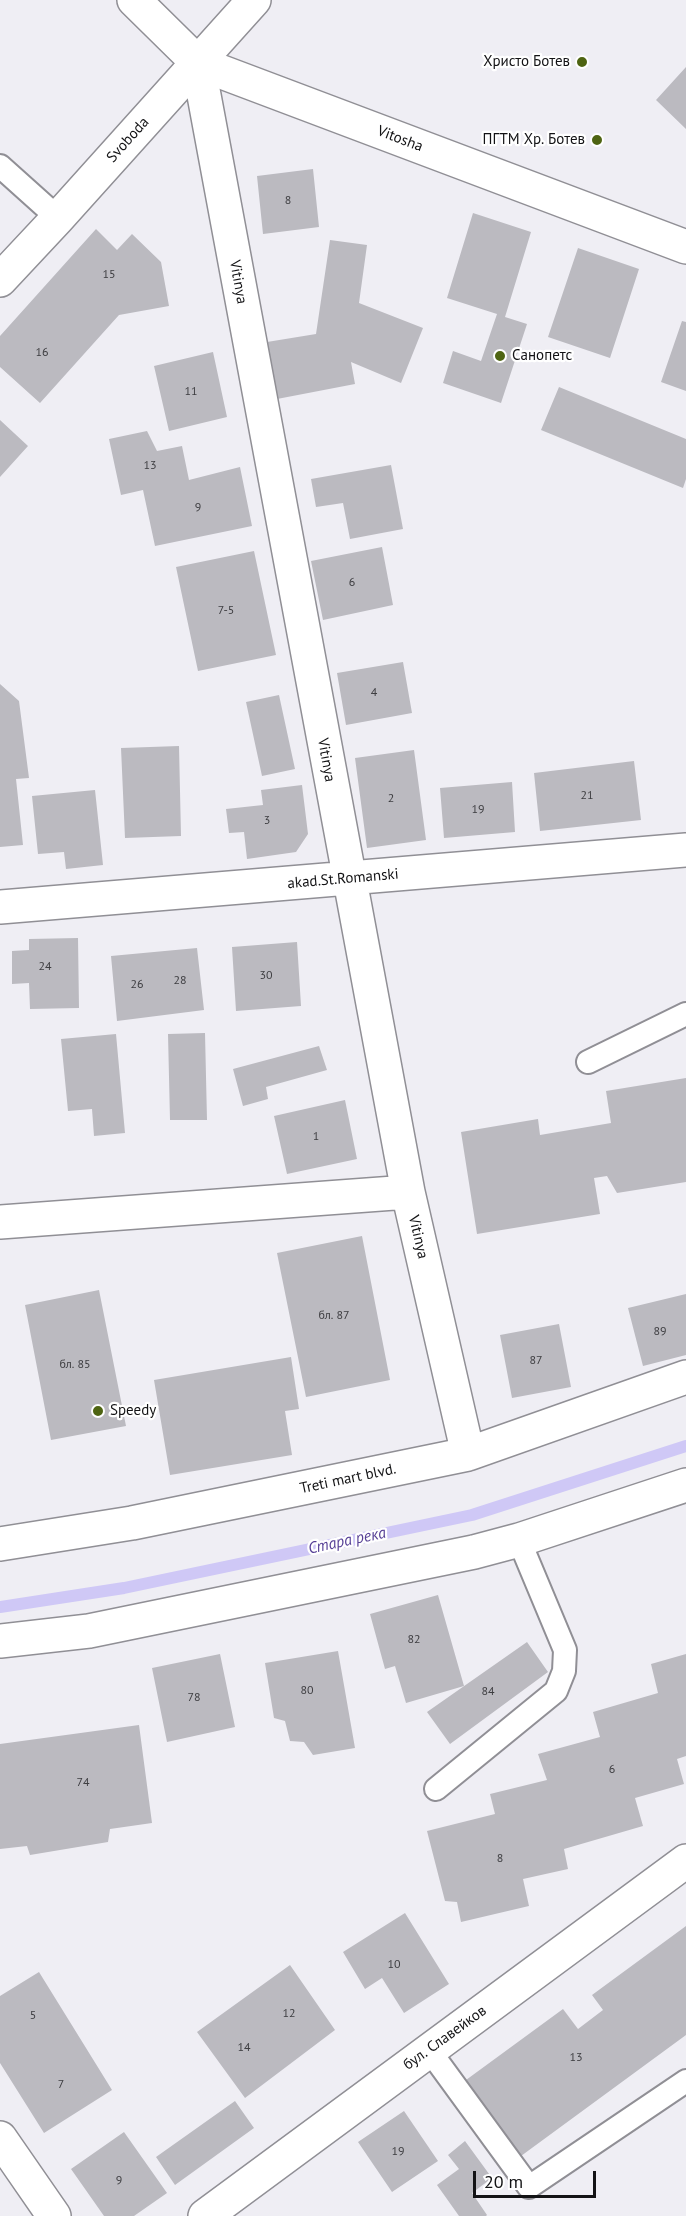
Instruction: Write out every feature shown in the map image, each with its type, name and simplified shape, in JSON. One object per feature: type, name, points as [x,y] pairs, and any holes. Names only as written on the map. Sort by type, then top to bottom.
[{"type":"street","name":"Vitosha","points":[[134,0],[198,63],[686,247]]},
{"type":"street","name":"Svoboda","points":[[0,279],[58,218],[254,0]]},
{"type":"street","name":"Vitinya","points":[[198,63],[408,1192],[468,1454]]},
{"type":"street","name":"akad.St.Romanski","points":[[0,907],[686,850]]},
{"type":"street","points":[[0,1222],[408,1192]]},
{"type":"street","name":"Treti mart blvd.","points":[[0,1544],[132,1523],[468,1454],[686,1377]]},
{"type":"street","points":[[0,1641],[89,1630],[474,1552],[519,1540],[686,1485]]},
{"type":"street","name":"бул. Славейков","points":[[205,2216],[686,1861]]},
{"type":"street","points":[[0,2138],[54,2216]]},
{"type":"lane","points":[[0,166],[58,218]]},
{"type":"lane","points":[[588,1062],[686,1014]]},
{"type":"lane","points":[[436,1789],[555,1691],[564,1671],[565,1650],[519,1540]]},
{"type":"lane","points":[[429,2050],[529,2187],[686,2081]]},
{"type":"building","points":[[686,67],[686,129],[656,100]]},
{"type":"building","points":[[313,169],[319,227],[263,234],[257,176]]},
{"type":"building","points":[[473,213],[531,232],[505,317],[527,324],[501,403],[443,383],[453,351],[481,361],[497,314],[447,298]]},
{"type":"building","points":[[96,229],[117,250],[132,234],[161,262],[169,306],[119,315],[40,403],[0,367],[0,336]]},
{"type":"building","points":[[330,240],[367,245],[359,303],[423,328],[401,383],[351,362],[355,384],[277,399],[267,342],[316,334]]},
{"type":"building","points":[[578,248],[639,269],[610,358],[548,337]]},
{"type":"building","points":[[682,321],[686,322],[686,391],[661,382]]},
{"type":"building","points":[[213,352],[227,417],[169,431],[154,366]]},
{"type":"building","points":[[559,387],[686,439],[686,479],[683,488],[541,430]]},
{"type":"building","points":[[0,420],[28,446],[0,477]]},
{"type":"building","points":[[147,431],[157,451],[182,446],[189,480],[240,467],[252,526],[155,546],[143,490],[121,495],[109,439]]},
{"type":"building","points":[[391,465],[403,529],[350,539],[343,503],[316,507],[311,479]]},
{"type":"building","points":[[382,547],[393,605],[323,620],[311,561]]},
{"type":"building","points":[[254,551],[276,655],[198,671],[176,567]]},
{"type":"building","points":[[403,662],[412,713],[346,725],[337,673]]},
{"type":"building","points":[[0,684],[19,701],[29,778],[16,779],[23,845],[0,847]]},
{"type":"building","points":[[279,695],[295,769],[262,776],[246,702]]},
{"type":"building","points":[[179,746],[181,836],[125,838],[121,748]]},
{"type":"building","points":[[414,750],[426,840],[367,848],[355,758]]},
{"type":"building","points":[[634,761],[641,820],[540,831],[534,773]]},
{"type":"building","points":[[512,782],[515,832],[444,838],[440,788]]},
{"type":"building","points":[[302,785],[308,834],[296,852],[247,859],[244,832],[229,833],[226,809],[263,805],[261,790]]},
{"type":"building","points":[[95,790],[103,865],[66,869],[64,852],[38,854],[32,796]]},
{"type":"building","points":[[78,938],[79,1008],[30,1009],[29,983],[12,984],[12,951],[29,950],[29,939]]},
{"type":"building","points":[[297,942],[301,1006],[236,1011],[232,947]]},
{"type":"building","points":[[197,948],[204,1010],[117,1021],[111,956]]},
{"type":"building","points":[[205,1033],[207,1120],[170,1120],[168,1034]]},
{"type":"building","points":[[116,1034],[125,1133],[94,1136],[92,1109],[68,1111],[61,1039]]},
{"type":"building","points":[[319,1046],[327,1070],[266,1087],[268,1099],[243,1106],[233,1069]]},
{"type":"building","points":[[686,1078],[686,1182],[617,1193],[607,1176],[594,1178],[600,1214],[477,1234],[461,1132],[538,1119],[540,1135],[611,1123],[606,1091]]},
{"type":"building","points":[[345,1100],[357,1159],[287,1174],[274,1116]]},
{"type":"building","points":[[362,1236],[390,1380],[306,1397],[277,1253]]},
{"type":"building","points":[[99,1290],[126,1426],[51,1440],[25,1305]]},
{"type":"building","points":[[686,1294],[686,1355],[643,1366],[628,1308]]},
{"type":"building","points":[[559,1324],[571,1387],[512,1398],[500,1335]]},
{"type":"building","points":[[291,1357],[299,1409],[285,1411],[292,1455],[170,1475],[154,1380]]},
{"type":"building","points":[[438,1595],[464,1686],[406,1703],[395,1666],[385,1669],[370,1614]]},
{"type":"building","points":[[527,1642],[548,1672],[450,1744],[427,1712]]},
{"type":"building","points":[[338,1651],[355,1748],[313,1755],[304,1742],[290,1741],[285,1721],[274,1718],[265,1663]]},
{"type":"building","points":[[220,1654],[235,1727],[167,1742],[152,1668]]},
{"type":"building","points":[[686,1654],[686,1756],[677,1759],[684,1784],[635,1798],[643,1826],[564,1849],[568,1869],[523,1879],[529,1906],[461,1922],[457,1902],[445,1901],[427,1831],[495,1814],[490,1794],[547,1780],[538,1754],[600,1737],[593,1712],[658,1693],[651,1664]]},
{"type":"building","points":[[139,1725],[152,1823],[110,1829],[108,1842],[30,1855],[27,1846],[0,1849],[0,1744]]},
{"type":"building","points":[[405,1913],[449,1984],[404,2013],[382,1978],[365,1989],[343,1952]]},
{"type":"building","points":[[686,1926],[686,2035],[521,2156],[466,2080],[563,2009],[578,2029],[603,2010],[592,1995]]},
{"type":"building","points":[[290,1965],[335,2030],[245,2098],[197,2032]]},
{"type":"building","points":[[39,1972],[112,2090],[44,2133],[0,2063],[0,1996]]},
{"type":"building","points":[[235,2101],[254,2128],[175,2185],[156,2157]]},
{"type":"building","points":[[404,2111],[438,2161],[392,2192],[358,2142]]},
{"type":"building","points":[[124,2132],[167,2193],[134,2216],[104,2216],[71,2169]]},
{"type":"building","points":[[465,2141],[492,2178],[472,2193],[486,2216],[459,2216],[437,2185],[459,2169],[448,2155]]},
{"type":"waterway","name":"Стара река","points":[[0,1607],[124,1588],[472,1515],[686,1446]]},
{"type":"place","name":"Христо Ботев","points":[[582,62]]},
{"type":"place","name":"ПГТМ Хр. Ботев","points":[[597,140]]},
{"type":"place","name":"Санопетс","points":[[500,356]]},
{"type":"place","name":"Speedy","points":[[98,1411]]}]
